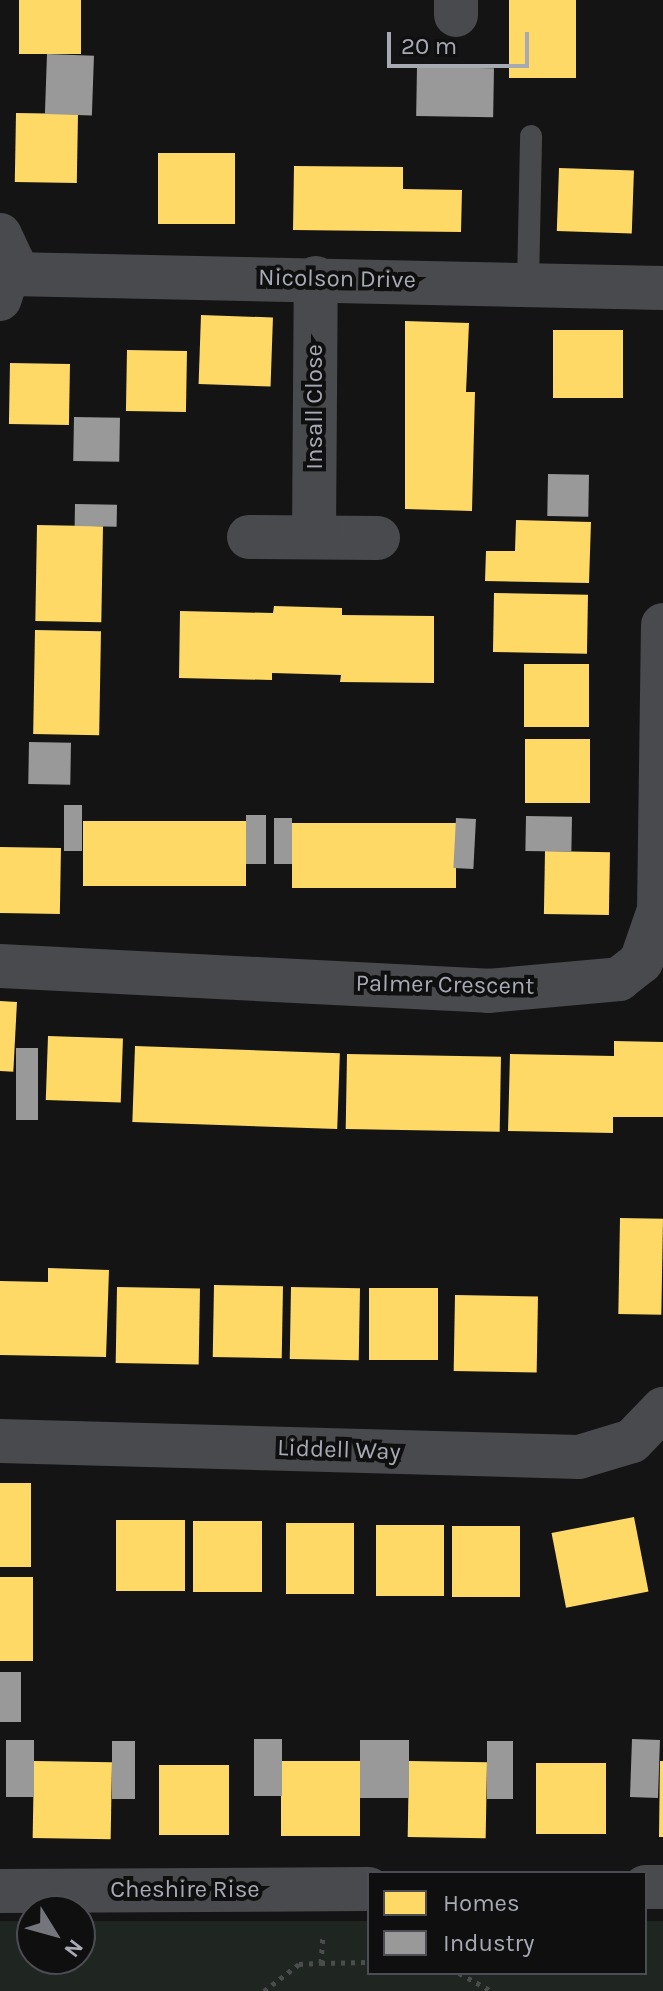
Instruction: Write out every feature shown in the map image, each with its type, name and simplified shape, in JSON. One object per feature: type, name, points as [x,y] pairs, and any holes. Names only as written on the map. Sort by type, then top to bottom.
[{"type":"street","name":"Nicolson Drive","points":[[4,269],[663,288]]},
{"type":"street","name":"Insall Close","points":[[314,537],[316,278]]},
{"type":"street","points":[[249,537],[378,538]]},
{"type":"street","name":"Palmer Crescent","points":[[0,966],[488,991],[619,979],[641,962],[659,910],[663,625]]},
{"type":"street","name":"Liddell Way","points":[[0,1441],[579,1457],[632,1441],[663,1409]]},
{"type":"street","name":"Cheshire Rise","points":[[0,1891],[367,1889]]},
{"type":"lane","points":[[528,284],[531,136]]},
{"type":"path","points":[[321,1963],[325,1889]]},
{"type":"path","points":[[264,1991],[299,1964],[367,1962]]},
{"type":"path","points":[[463,1975],[491,1991]]},
{"type":"shaded area","points":[[0,1921],[16,1921],[16,1975],[96,1975],[96,1921],[367,1921],[367,1975],[647,1975],[647,1921],[663,1921],[663,1991],[0,1991]]},
{"type":"building: Homes","points":[[19,0],[81,0],[81,54],[19,54]]},
{"type":"building: Homes","points":[[509,0],[576,0],[576,78],[509,78]]},
{"type":"building: Homes","points":[[16,113],[78,114],[77,183],[15,182]]},
{"type":"building: Homes","points":[[158,153],[235,153],[235,224],[158,224]]},
{"type":"building: Homes","points":[[294,166],[403,167],[403,189],[462,190],[461,232],[293,230]]},
{"type":"building: Homes","points":[[559,168],[634,171],[632,234],[557,231]]},
{"type":"building: Homes","points":[[201,315],[273,318],[271,386],[199,384]]},
{"type":"building: Homes","points":[[405,321],[469,323],[466,392],[475,392],[472,511],[405,509]]},
{"type":"building: Homes","points":[[553,330],[623,330],[623,398],[553,398]]},
{"type":"building: Homes","points":[[127,350],[187,351],[186,412],[126,411]]},
{"type":"building: Homes","points":[[10,363],[70,364],[69,425],[9,424]]},
{"type":"building: Homes","points":[[516,520],[591,522],[589,583],[485,581],[486,551],[515,551]]},
{"type":"building: Homes","points":[[37,525],[103,526],[101,622],[35,621]]},
{"type":"building: Homes","points":[[494,593],[588,595],[587,654],[493,652]]},
{"type":"building: Homes","points":[[274,606],[342,608],[342,615],[434,616],[434,683],[340,682],[341,675],[272,673],[272,680],[179,678],[180,611],[273,613]]},
{"type":"building: Homes","points":[[35,630],[101,631],[99,735],[33,734]]},
{"type":"building: Homes","points":[[524,664],[589,664],[589,727],[524,727]]},
{"type":"building: Homes","points":[[525,739],[590,739],[590,803],[525,803]]},
{"type":"building: Homes","points":[[83,821],[246,821],[246,886],[83,886]]},
{"type":"building: Homes","points":[[292,823],[456,823],[456,888],[292,888]]},
{"type":"building: Homes","points":[[0,847],[61,848],[60,914],[0,913]]},
{"type":"building: Homes","points":[[545,851],[610,852],[609,915],[544,914]]},
{"type":"building: Homes","points":[[0,1001],[17,1002],[13,1072],[0,1071]]},
{"type":"building: Homes","points":[[48,1036],[123,1039],[121,1103],[46,1100]]},
{"type":"building: Homes","points":[[614,1041],[663,1042],[663,1117],[613,1117],[613,1133],[508,1131],[510,1054],[614,1056]]},
{"type":"building: Homes","points":[[135,1046],[340,1053],[337,1129],[132,1122]]},
{"type":"building: Homes","points":[[347,1054],[501,1057],[500,1132],[346,1129]]},
{"type":"building: Homes","points":[[620,1218],[663,1219],[661,1315],[618,1314]]},
{"type":"building: Homes","points":[[48,1268],[109,1270],[106,1357],[0,1355],[0,1281],[48,1282]]},
{"type":"building: Homes","points":[[214,1285],[283,1286],[282,1358],[213,1357]]},
{"type":"building: Homes","points":[[117,1287],[200,1288],[199,1364],[116,1363]]},
{"type":"building: Homes","points":[[291,1287],[360,1288],[359,1360],[290,1359]]},
{"type":"building: Homes","points":[[369,1288],[438,1288],[438,1360],[369,1360]]},
{"type":"building: Homes","points":[[455,1295],[538,1296],[537,1372],[454,1371]]},
{"type":"building: Homes","points":[[0,1483],[31,1483],[31,1567],[0,1567]]},
{"type":"building: Homes","points":[[634,1517],[649,1592],[566,1608],[552,1533]]},
{"type":"building: Homes","points":[[116,1520],[185,1520],[185,1591],[116,1591]]},
{"type":"building: Homes","points":[[193,1521],[262,1521],[262,1592],[193,1592]]},
{"type":"building: Homes","points":[[286,1523],[354,1523],[354,1594],[286,1594]]},
{"type":"building: Homes","points":[[376,1525],[444,1525],[444,1596],[376,1596]]},
{"type":"building: Homes","points":[[452,1526],[520,1526],[520,1597],[452,1597]]},
{"type":"building: Homes","points":[[0,1577],[33,1577],[33,1661],[0,1661]]},
{"type":"building: Homes","points":[[34,1761],[112,1762],[111,1839],[33,1838]]},
{"type":"building: Homes","points":[[281,1761],[360,1761],[360,1836],[281,1836]]},
{"type":"building: Homes","points":[[409,1761],[487,1762],[486,1838],[408,1837]]},
{"type":"building: Homes","points":[[660,1761],[663,1761],[663,1837],[659,1837]]},
{"type":"building: Homes","points":[[536,1763],[606,1763],[606,1834],[536,1834]]},
{"type":"building: Homes","points":[[159,1765],[229,1765],[229,1835],[159,1835]]},
{"type":"building: Industry","points":[[47,54],[94,56],[92,116],[45,114]]},
{"type":"building: Industry","points":[[417,67],[494,68],[493,117],[416,116]]},
{"type":"building: Industry","points":[[74,417],[120,418],[119,462],[73,461]]},
{"type":"building: Industry","points":[[548,474],[589,475],[588,517],[547,516]]},
{"type":"building: Industry","points":[[75,504],[117,505],[117,527],[75,526]]},
{"type":"building: Industry","points":[[29,742],[71,743],[70,785],[28,784]]},
{"type":"building: Industry","points":[[64,805],[82,805],[82,851],[64,851]]},
{"type":"building: Industry","points":[[246,815],[266,815],[266,864],[246,864]]},
{"type":"building: Industry","points":[[526,816],[572,817],[571,852],[525,851]]},
{"type":"building: Industry","points":[[274,818],[292,818],[292,864],[274,864]]},
{"type":"building: Industry","points":[[456,818],[476,819],[473,869],[453,868]]},
{"type":"building: Industry","points":[[16,1048],[38,1048],[38,1120],[16,1120]]},
{"type":"building: Industry","points":[[0,1672],[21,1672],[21,1722],[0,1722]]},
{"type":"building: Industry","points":[[254,1739],[282,1739],[282,1796],[254,1796]]},
{"type":"building: Industry","points":[[632,1739],[660,1740],[658,1798],[630,1797]]},
{"type":"building: Industry","points":[[6,1740],[34,1740],[34,1797],[6,1797]]},
{"type":"building: Industry","points":[[360,1740],[409,1740],[409,1798],[360,1798]]},
{"type":"building: Industry","points":[[112,1741],[135,1741],[135,1799],[112,1799]]},
{"type":"building: Industry","points":[[487,1741],[513,1741],[513,1799],[487,1799]]}]
